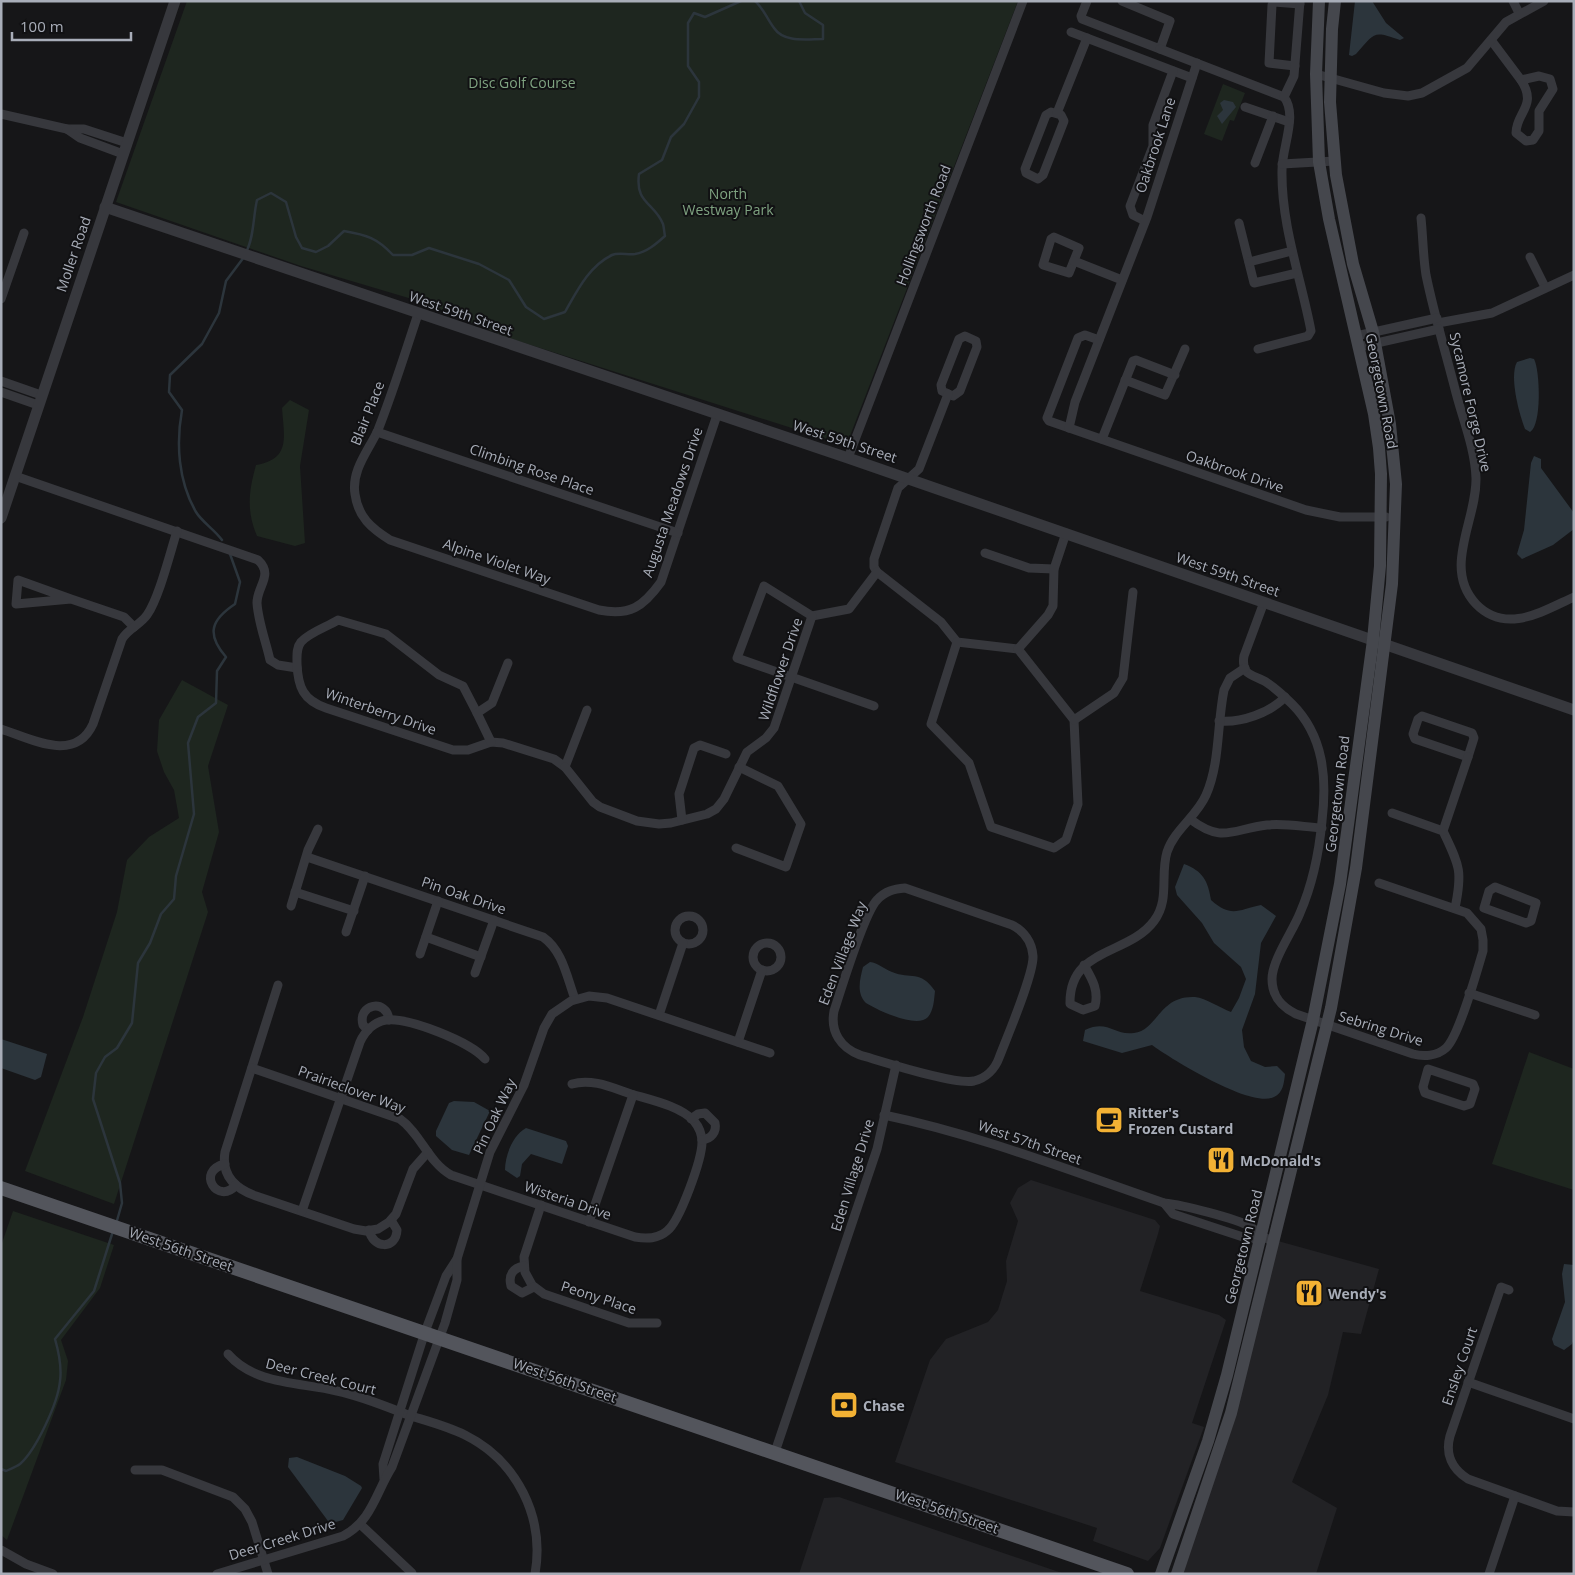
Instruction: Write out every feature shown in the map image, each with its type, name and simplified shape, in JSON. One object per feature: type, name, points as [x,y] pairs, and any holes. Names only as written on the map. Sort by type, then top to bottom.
[{"type":"main road","name":"Georgetown Road","points":[[1176,1574],[1231,1413],[1327,1025],[1356,868],[1379,642],[1381,517],[1379,448],[1358,342],[1329,219],[1319,162],[1316,74],[1319,1]]},
{"type":"main road","name":"Georgetown Road","points":[[1161,1574],[1208,1441],[1227,1375],[1313,1020],[1340,884],[1379,642],[1394,563],[1396,484],[1392,440],[1374,338],[1353,264],[1335,161],[1330,102],[1335,1]]},
{"type":"main road","name":"West 56th Street","points":[[1,1188],[776,1452],[1127,1574]]},
{"type":"street","name":"Moller Road","points":[[1,518],[39,400],[175,1]]},
{"type":"street","name":"Hollingsworth Road","points":[[848,458],[1023,1]]},
{"type":"street","points":[[1087,1],[1081,16],[1082,19],[1284,97],[1290,106],[1282,164],[1283,190],[1292,251],[1310,334],[1258,349]]},
{"type":"street","points":[[1122,1],[1170,21],[1160,49]]},
{"type":"street","points":[[1513,1],[1519,13]]},
{"type":"street","points":[[1316,74],[1384,93],[1415,95],[1426,92],[1467,68],[1504,24],[1519,13],[1544,1]]},
{"type":"street","points":[[1284,97],[1292,83],[1295,66],[1300,2],[1274,2],[1272,5],[1269,63],[1295,66]]},
{"type":"street","points":[[1071,32],[1192,78]]},
{"type":"street","points":[[1057,114],[1086,38]]},
{"type":"street","points":[[1491,40],[1521,80],[1527,98],[1525,112],[1517,126],[1516,133],[1519,137],[1529,141],[1538,134],[1539,111],[1551,94],[1553,85],[1546,77],[1521,80]]},
{"type":"street","name":"Oakbrook Lane","points":[[1069,428],[1075,402],[1145,221],[1198,63]]},
{"type":"street","name":"Oakbrook Lane","points":[[1145,221],[1133,215],[1130,206],[1153,146],[1152,128],[1174,71]]},
{"type":"street","points":[[1245,106],[1289,122]]},
{"type":"street","points":[[1051,112],[1057,114],[1064,117],[1064,121],[1043,175],[1038,179],[1026,173],[1025,169],[1046,115],[1051,112]]},
{"type":"street","points":[[1,114],[67,129],[80,138],[125,148]]},
{"type":"street","points":[[1255,163],[1273,116]]},
{"type":"street","points":[[1282,164],[1335,161]]},
{"type":"street","name":"West 59th Street","points":[[105,207],[848,458],[1574,710]]},
{"type":"street","name":"Sycamore Forge Drive","points":[[1421,218],[1426,273],[1476,474],[1474,503],[1460,563],[1465,587],[1470,597],[1483,610],[1506,620],[1532,617],[1573,599]]},
{"type":"street","points":[[1239,222],[1256,283],[1297,273]]},
{"type":"street","points":[[1,299],[24,233]]},
{"type":"street","points":[[1052,237],[1078,247],[1074,261],[1068,274],[1043,265],[1052,237]]},
{"type":"street","points":[[1249,262],[1292,251]]},
{"type":"street","points":[[1530,257],[1545,287]]},
{"type":"street","points":[[1074,261],[1122,280]]},
{"type":"street","points":[[1358,342],[1438,323],[1492,313],[1574,275]]},
{"type":"street","name":"Blair Place","points":[[365,522],[358,508],[354,492],[356,476],[361,462],[377,432],[418,314]]},
{"type":"street","points":[[1069,428],[1047,418],[1078,338],[1085,335],[1099,340]]},
{"type":"street","points":[[963,336],[973,338],[977,347],[960,391],[955,395],[948,394],[942,391],[941,385],[959,340],[963,336]]},
{"type":"street","points":[[1125,380],[1165,395],[1185,349]]},
{"type":"street","points":[[1102,439],[1132,362],[1136,360],[1175,375]]},
{"type":"street","points":[[1,381],[39,400]]},
{"type":"street","points":[[1,392],[39,400]]},
{"type":"street","points":[[948,394],[919,469],[897,490],[874,559],[874,567],[877,572],[941,622],[957,642],[1018,649],[1074,720],[1078,804],[1066,840],[1054,848],[991,827],[969,763],[931,724],[957,642]]},
{"type":"street","name":"Augusta Meadows Drive","points":[[626,612],[645,601],[661,582],[717,415]]},
{"type":"street","name":"Oakbrook Drive","points":[[1069,428],[1313,512],[1340,517],[1395,517]]},
{"type":"street","name":"Climbing Rose Place","points":[[377,432],[678,533]]},
{"type":"street","points":[[15,476],[256,558],[261,562],[266,576],[257,603],[270,660],[278,665],[297,668],[298,649],[303,640],[338,620],[386,634],[439,675],[463,686],[491,742]]},
{"type":"street","name":"Alpine Violet Way","points":[[365,522],[378,532],[399,543],[599,610],[626,612]]},
{"type":"street","points":[[1,729],[58,747],[73,745],[88,733],[120,642],[124,635],[141,623],[149,611],[177,531]]},
{"type":"street","points":[[1018,649],[1052,608],[1055,596],[1054,569],[1066,533]]},
{"type":"street","points":[[985,553],[1030,568],[1054,569]]},
{"type":"street","name":"Wildflower Drive","points":[[603,808],[648,824],[682,820],[707,814],[716,809],[724,799],[747,752],[766,738],[774,728],[812,616],[849,608],[877,572]]},
{"type":"street","points":[[71,599],[16,604],[18,580],[124,617],[134,627]]},
{"type":"street","points":[[812,616],[764,586],[738,658],[874,706]]},
{"type":"street","points":[[1074,720],[1114,692],[1123,678],[1133,592]]},
{"type":"street","points":[[1084,966],[1094,982],[1098,995],[1095,1006],[1083,1010],[1070,1004],[1070,992],[1084,966],[1094,958],[1139,935],[1155,920],[1163,899],[1168,850],[1203,801],[1210,784],[1219,721],[1227,684],[1233,676],[1245,668],[1244,656],[1264,602]]},
{"type":"street","points":[[477,712],[492,703],[508,663]]},
{"type":"street","name":"Winterberry Drive","points":[[297,668],[298,683],[302,691],[323,707],[453,750],[472,750],[491,742],[503,743],[547,756],[565,767],[593,802],[603,808]]},
{"type":"street","name":"Sebring Drive","points":[[1245,668],[1285,697],[1309,728],[1320,752],[1325,783],[1322,828],[1310,888],[1274,968],[1272,979],[1275,994],[1283,1006],[1289,1011],[1313,1020],[1413,1054],[1427,1056],[1442,1051],[1452,1040],[1483,948],[1481,930],[1473,918]]},
{"type":"street","points":[[1219,721],[1240,721],[1275,706],[1285,697]]},
{"type":"street","points":[[565,767],[587,710]]},
{"type":"street","points":[[1455,908],[1460,884],[1460,871],[1443,831],[1468,757],[1474,738],[1472,733],[1422,716],[1418,719],[1413,734],[1415,739],[1468,757]]},
{"type":"street","points":[[682,820],[679,794],[694,748],[700,745],[726,754]]},
{"type":"street","points":[[736,848],[786,867],[801,824],[778,786],[739,767]]},
{"type":"street","points":[[1392,813],[1443,831]]},
{"type":"street","points":[[1190,819],[1205,830],[1216,834],[1278,824],[1322,828]]},
{"type":"street","points":[[291,906],[318,829]]},
{"type":"street","name":"Pin Oak Drive","points":[[307,857],[537,935],[550,943],[560,956],[575,1000]]},
{"type":"street","points":[[346,932],[365,876]]},
{"type":"street","points":[[1379,883],[1455,908],[1473,918],[1484,908],[1489,891],[1495,888],[1533,900],[1537,905],[1533,919],[1526,923],[1484,908]]},
{"type":"street","name":"Eden Village Way","points":[[905,888],[1016,927],[1026,937],[1031,947],[1033,958],[1031,970],[994,1068],[986,1076],[968,1082],[896,1065],[850,1051],[837,1037],[833,1023],[835,1008],[869,912],[875,902],[883,894],[894,889],[905,888]]},
{"type":"street","points":[[295,892],[354,911]]},
{"type":"street","points":[[420,954],[438,901]]},
{"type":"street","points":[[475,973],[494,920]]},
{"type":"street","points":[[426,937],[481,957]]},
{"type":"street","points":[[659,1015],[683,943]]},
{"type":"street","points":[[738,1042],[762,970]]},
{"type":"street","points":[[278,985],[226,1151],[225,1164],[229,1177],[236,1185],[242,1191],[256,1196],[354,1229],[369,1230],[378,1228],[391,1220],[399,1209],[412,1169],[428,1152]]},
{"type":"street","points":[[1469,993],[1535,1015]]},
{"type":"street","points":[[575,1000],[600,997],[770,1053]]},
{"type":"street","name":"Pin Oak Way","points":[[440,1337],[457,1280],[457,1259],[491,1149],[524,1085],[546,1024],[558,1009],[575,1000]]},
{"type":"street","points":[[368,1030],[363,1025],[362,1015],[368,1008],[380,1006],[388,1012],[389,1020]]},
{"type":"street","points":[[302,1211],[360,1042],[368,1030],[377,1023],[389,1020],[405,1021],[464,1042],[486,1059]]},
{"type":"street","name":"Sebring Drive","points":[[1427,1056],[1428,1070],[1423,1087],[1425,1093],[1464,1106],[1470,1104],[1475,1089],[1473,1084],[1428,1070]]},
{"type":"street","name":"Eden Village Drive","points":[[776,1452],[874,1157],[896,1065]]},
{"type":"street","name":"Prairieclover Way","points":[[252,1068],[400,1119],[408,1126],[437,1164],[447,1172],[479,1184]]},
{"type":"street","points":[[572,1084],[592,1082],[684,1113],[698,1128],[702,1140],[712,1136],[715,1130],[715,1123],[712,1118],[705,1113],[698,1114],[691,1119]]},
{"type":"street","points":[[590,1222],[633,1095]]},
{"type":"street","name":"West 57th Street","points":[[884,1115],[973,1136],[1164,1203],[1173,1214],[1249,1239],[1261,1237],[1274,1242]]},
{"type":"street","name":"Wisteria Drive","points":[[479,1184],[635,1237],[649,1239],[666,1232],[678,1218],[700,1154],[702,1140]]},
{"type":"street","points":[[225,1164],[215,1168],[212,1172],[210,1179],[212,1186],[218,1191],[227,1192],[236,1185]]},
{"type":"street","name":"Peony Place","points":[[541,1205],[525,1249],[524,1266],[514,1269],[511,1274],[511,1286],[522,1293],[534,1287],[544,1294],[629,1323],[657,1323]]},
{"type":"street","points":[[369,1230],[371,1239],[376,1244],[388,1244],[394,1240],[397,1232],[391,1220]]},
{"type":"street","name":"Pin Oak Way","points":[[425,1332],[446,1276],[457,1259]]},
{"type":"street","points":[[524,1266],[526,1276],[534,1287]]},
{"type":"street","name":"Ensley Court","points":[[1509,1290],[1500,1287],[1449,1440],[1452,1462],[1456,1470],[1468,1479],[1515,1496]]},
{"type":"street","name":"Deer Creek Drive","points":[[384,1480],[383,1464],[425,1332]]},
{"type":"street","name":"Deer Creek Drive","points":[[218,1574],[343,1536],[360,1524],[370,1512],[392,1467],[440,1337]]},
{"type":"street","name":"Deer Creek Court","points":[[228,1354],[244,1368],[284,1383],[339,1391],[465,1435],[497,1457],[511,1472],[524,1493],[536,1532],[538,1551],[535,1574]]},
{"type":"street","points":[[1468,1382],[1574,1418]]},
{"type":"street","points":[[135,1470],[165,1471],[233,1497],[249,1515],[268,1574]]},
{"type":"street","points":[[1489,1574],[1515,1496],[1557,1511],[1574,1512]]},
{"type":"street","points":[[360,1524],[412,1574]]},
{"type":"street","points":[[1,1550],[26,1564],[52,1574]]},
{"type":"shaded area","points":[[1355,1],[1372,1],[1386,23],[1404,38],[1400,40],[1379,34],[1375,35],[1356,54],[1349,55]]},
{"type":"shaded area","points":[[1224,100],[1233,102],[1236,107],[1222,124],[1217,116],[1223,110],[1220,103]]},
{"type":"shaded area","points":[[1530,358],[1534,359],[1536,365],[1539,397],[1537,419],[1530,432],[1525,429],[1520,414],[1514,376],[1517,362]]},
{"type":"shaded area","points":[[1534,456],[1541,459],[1541,468],[1574,513],[1574,529],[1553,545],[1522,559],[1517,554],[1524,530],[1531,463]]},
{"type":"shaded area","points":[[1184,864],[1196,870],[1204,877],[1211,900],[1218,906],[1235,911],[1261,905],[1276,916],[1261,943],[1255,994],[1242,1030],[1244,1047],[1251,1061],[1265,1067],[1277,1066],[1285,1074],[1281,1090],[1274,1097],[1263,1099],[1231,1090],[1193,1071],[1152,1045],[1122,1053],[1083,1041],[1085,1030],[1093,1027],[1100,1026],[1127,1033],[1142,1031],[1166,1007],[1174,1001],[1183,998],[1199,998],[1231,1012],[1239,998],[1246,979],[1241,967],[1214,943],[1202,923],[1177,895],[1175,887]]},
{"type":"shaded area","points":[[870,962],[899,974],[920,977],[930,984],[935,991],[933,1008],[928,1017],[923,1020],[906,1020],[888,1014],[866,1003],[861,995],[860,981],[863,967]]},
{"type":"shaded area","points":[[1,1039],[47,1054],[41,1077],[35,1080],[1,1068]]},
{"type":"shaded area","points":[[454,1101],[474,1102],[490,1111],[469,1155],[452,1150],[436,1136],[436,1131],[449,1103]]},
{"type":"shaded area","points":[[526,1128],[566,1141],[568,1146],[562,1164],[531,1154],[522,1164],[520,1176],[517,1178],[505,1170],[506,1158],[514,1140]]},
{"type":"shaded area","points":[[1031,1180],[1155,1220],[1160,1226],[1140,1291],[1219,1315],[1226,1320],[1192,1423],[1204,1427],[1160,1548],[1148,1561],[1093,1541],[1097,1528],[895,1462],[930,1360],[946,1339],[988,1322],[998,1310],[1007,1281],[1006,1261],[1018,1221],[1010,1203],[1018,1188]]},
{"type":"shaded area","points":[[1278,1241],[1379,1269],[1361,1334],[1343,1332],[1328,1395],[1292,1482],[1337,1508],[1316,1574],[1182,1574]]},
{"type":"shaded area","points":[[1564,1264],[1574,1265],[1574,1339],[1572,1344],[1564,1350],[1554,1345],[1552,1339],[1565,1302],[1562,1274]]},
{"type":"shaded area","points":[[297,1457],[345,1476],[361,1486],[362,1488],[343,1520],[332,1523],[328,1521],[288,1467],[289,1458]]},
{"type":"shaded area","points":[[839,1497],[1065,1574],[799,1574],[824,1498]]},
{"type":"green space","name":"North Westway Park","points":[[187,1],[1018,1],[848,441],[842,444],[506,337],[422,302],[301,266],[116,202]]},
{"type":"green space","points":[[1223,84],[1245,93],[1234,121],[1230,120],[1222,141],[1204,134]]},
{"type":"green space","points":[[290,400],[309,410],[300,466],[305,543],[295,546],[257,536],[250,509],[250,492],[256,465],[275,458],[280,452],[284,437],[282,408]]},
{"type":"green space","points":[[182,680],[228,705],[208,766],[219,832],[202,892],[208,912],[114,1204],[25,1171],[83,1017],[117,912],[127,860],[149,837],[179,818],[174,790],[164,772],[157,751],[159,720]]},
{"type":"green space","points":[[1529,1052],[1574,1069],[1574,1190],[1492,1164]]},
{"type":"green space","points":[[13,1211],[114,1245],[100,1288],[61,1340],[68,1361],[66,1380],[7,1540],[1,1535],[1,1246]]},
{"type":"waterway","points":[[246,252],[252,234],[257,200],[271,193],[286,202],[296,237],[302,248],[316,252],[328,246],[344,231],[371,238],[393,255],[412,255],[429,248],[479,264],[509,280],[526,307],[544,319],[565,312],[584,280],[604,260],[614,254],[635,254],[643,251],[655,245],[665,236],[663,224],[659,217],[642,197],[639,174],[662,160],[671,137],[684,124],[699,97],[699,82],[688,66],[688,23],[694,13],[705,17],[741,1]]},
{"type":"waterway","points":[[755,1],[778,33],[796,39],[823,39],[823,25],[805,13],[799,1]]},
{"type":"waterway","points":[[222,540],[196,512],[185,488],[179,449],[182,410],[169,392],[170,375],[202,344],[219,313],[226,281],[244,257]]},
{"type":"waterway","points":[[116,1224],[122,1203],[120,1183],[93,1099],[96,1073],[105,1057],[117,1048],[132,1023],[138,963],[150,943],[161,914],[174,899],[176,876],[194,814],[188,743],[198,717],[216,703],[217,671],[226,657],[216,641],[214,628],[221,616],[235,604],[240,582],[230,554]]},
{"type":"waterway","points":[[1,1469],[6,1471],[20,1464],[33,1448],[51,1413],[58,1390],[61,1370],[55,1339],[94,1291],[113,1231]]},
{"type":"place","name":"Ritter's Frozen Custard","points":[[1109,1120]]},
{"type":"place","name":"McDonald's","points":[[1221,1160]]},
{"type":"place","name":"Wendy's","points":[[1309,1293]]},
{"type":"place","name":"Chase","points":[[844,1405]]},
{"type":"park label","name":"Disc Golf Course","points":[[522,82]]}]
